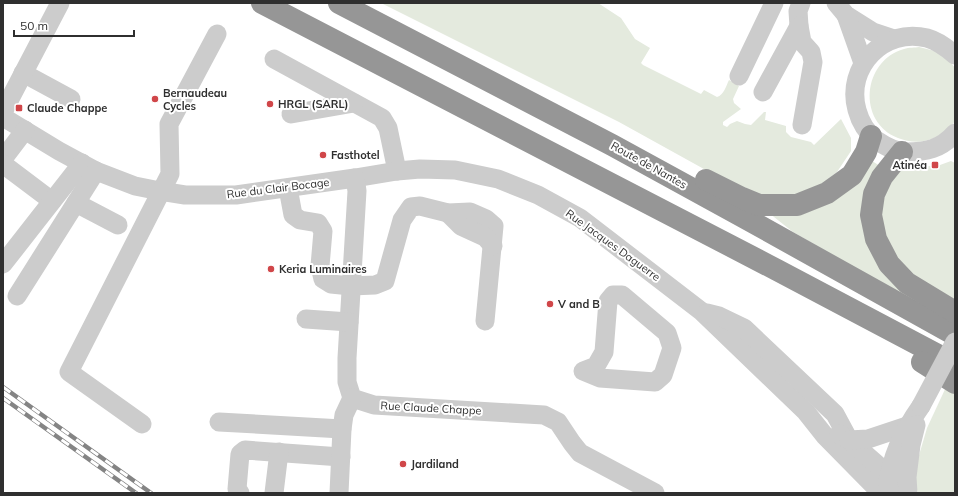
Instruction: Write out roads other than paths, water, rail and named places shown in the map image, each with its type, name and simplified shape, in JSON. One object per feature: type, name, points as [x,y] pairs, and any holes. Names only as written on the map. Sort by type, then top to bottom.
[{"type":"highway","points":[[262,3],[955,364]]},
{"type":"highway","name":"Route de Nantes","points":[[339,3],[612,145],[955,335]]},
{"type":"highway","points":[[634,157],[666,158],[715,185],[759,205],[798,205],[827,194],[852,175],[866,152],[871,136]]},
{"type":"highway","points":[[902,152],[882,178],[874,194],[871,215],[876,239],[889,264],[907,283],[955,312]]},
{"type":"highway","points":[[907,339],[920,360],[955,383]]},
{"type":"street","points":[[3,112],[60,3]]},
{"type":"street","points":[[739,76],[774,3]]},
{"type":"street","points":[[801,3],[798,11],[802,42],[811,52],[813,62],[802,125]]},
{"type":"street","points":[[841,9],[872,32],[894,39]]},
{"type":"street","points":[[841,9],[863,63]]},
{"type":"street","points":[[763,92],[799,26]]},
{"type":"street","points":[[142,424],[69,372],[170,174],[169,124],[217,34]]},
{"type":"street","points":[[955,55],[942,45],[927,38],[910,36],[894,39],[877,48],[863,63],[855,81],[854,101],[859,120],[871,136],[885,146],[902,152],[920,152],[946,149],[950,139],[955,133]]},
{"type":"street","points":[[274,59],[382,118],[388,128],[397,171]]},
{"type":"street","points":[[23,73],[71,99]]},
{"type":"street","points":[[291,114],[354,103]]},
{"type":"street","name":"Rue du Clair Bocage","points":[[3,117],[60,152],[89,167],[135,186],[160,191],[185,195],[236,195],[355,178]]},
{"type":"street","points":[[3,159],[25,130]]},
{"type":"street","points":[[3,164],[52,201]]},
{"type":"street","points":[[3,264],[52,201],[89,167]]},
{"type":"street","points":[[17,296],[76,203],[89,167]]},
{"type":"street","name":"Rue Jacques Daguerre","points":[[355,178],[420,169],[455,170],[498,179],[538,195],[580,218],[701,311],[806,412],[825,436],[881,493]]},
{"type":"street","points":[[339,493],[342,429],[344,415],[352,398],[347,382],[356,191],[355,178]]},
{"type":"street","points":[[288,188],[293,215],[300,220],[318,223],[323,231],[320,266],[323,279],[331,284],[351,286],[375,285],[385,281],[402,220],[411,207],[420,206],[448,213],[461,226],[485,237],[493,246],[485,321]]},
{"type":"street","points":[[76,203],[118,225]]},
{"type":"street","points":[[613,295],[622,295],[667,333],[672,348],[663,375],[655,382],[600,378],[583,371],[596,366],[604,352],[608,301],[613,295]]},
{"type":"street","points":[[701,311],[719,316],[744,328],[835,414],[849,440],[868,439],[907,426]]},
{"type":"street","points":[[306,320],[349,322]]},
{"type":"street","points":[[889,484],[896,450],[907,426],[921,406],[955,342]]},
{"type":"street","name":"Rue Claude Chappe","points":[[352,398],[374,405],[544,415],[558,422],[580,453],[655,493]]},
{"type":"street","points":[[908,493],[907,477],[911,445],[921,406]]},
{"type":"street","name":"Rue Jacques Daguerre","points":[[806,412],[849,440],[889,484],[898,484],[899,493]]},
{"type":"street","points":[[219,422],[342,429]]},
{"type":"street","points":[[240,493],[237,489],[240,454],[245,450],[341,458]]},
{"type":"street","points":[[274,493],[279,452]]},
{"type":"railway","points":[[3,387],[151,493]]},
{"type":"railway","points":[[3,398],[136,493]]},
{"type":"place","name":"Bernaudeau Cycles","points":[[155,99]]},
{"type":"place","name":"HRGL (SARL)","points":[[270,104]]},
{"type":"place","name":"Claude Chappe","points":[[19,108]]},
{"type":"place","name":"Fasthotel","points":[[323,155]]},
{"type":"place","name":"Atinéa","points":[[935,165]]},
{"type":"place","name":"Keria Luminaires","points":[[271,269]]},
{"type":"place","name":"V and B","points":[[550,304]]},
{"type":"place","name":"Jardiland","points":[[403,464]]}]
